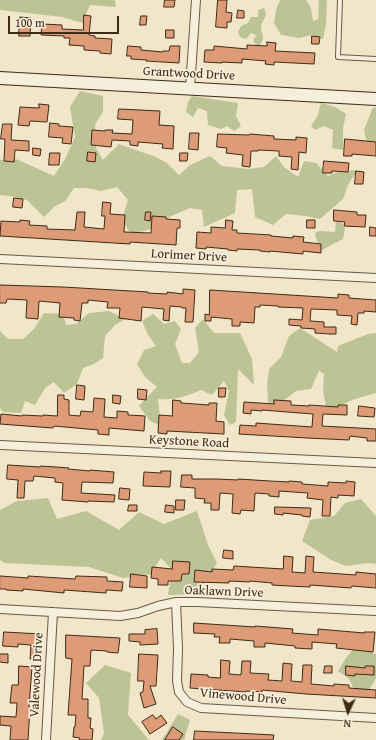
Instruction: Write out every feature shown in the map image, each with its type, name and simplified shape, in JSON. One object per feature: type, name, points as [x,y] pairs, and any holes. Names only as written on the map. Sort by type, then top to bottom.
[{"type":"street","points":[[190,88],[196,0]]},
{"type":"street","name":"Grantwood Drive","points":[[0,78],[376,99]]},
{"type":"street","name":"Lorimer Drive","points":[[0,259],[376,278]]},
{"type":"street","name":"Keystone Road","points":[[0,445],[376,463]]},
{"type":"street","name":"Oaklawn Drive","points":[[0,609],[120,616],[138,613],[176,602],[197,602],[376,611]]},
{"type":"street","name":"Vinewood Drive","points":[[176,602],[178,649],[177,681],[179,692],[187,702],[201,708],[376,718]]},
{"type":"street","name":"Valewood Drive","points":[[46,740],[53,612]]},
{"type":"lane","points":[[340,0],[338,57],[376,59]]},
{"type":"green space","points":[[0,0],[115,0],[116,7],[90,5],[82,23],[62,17],[0,10]]},
{"type":"green space","points":[[280,0],[306,0],[311,8],[313,21],[318,19],[319,0],[327,0],[326,24],[323,39],[312,35],[299,38],[281,35],[274,23],[276,10]]},
{"type":"green space","points":[[264,8],[266,14],[261,26],[263,41],[258,47],[253,41],[256,35],[251,33],[246,39],[240,37],[238,32],[241,26],[248,23],[251,17],[258,17],[258,10]]},
{"type":"green space","points":[[80,91],[103,96],[103,112],[95,124],[96,148],[103,160],[119,144],[156,157],[167,163],[179,175],[190,165],[210,156],[222,166],[248,169],[264,167],[276,156],[284,167],[298,177],[304,161],[316,163],[328,176],[338,172],[357,170],[348,185],[343,199],[320,219],[286,214],[273,225],[255,217],[252,189],[237,190],[235,213],[204,227],[202,210],[190,208],[169,217],[153,228],[131,235],[122,219],[128,200],[117,187],[101,191],[87,188],[74,188],[65,201],[54,207],[44,217],[27,200],[0,195],[0,160],[16,159],[54,176],[65,159],[75,137],[70,107]]},
{"type":"green space","points":[[192,96],[238,103],[236,116],[241,126],[234,131],[227,126],[221,129],[208,125],[207,111],[198,108],[193,117],[186,112],[188,102]]},
{"type":"green space","points":[[321,103],[335,107],[346,114],[343,128],[343,150],[332,148],[333,130],[324,126],[315,130],[311,126],[318,115]]},
{"type":"green space","points":[[373,107],[376,108],[376,144],[373,147],[366,139],[364,130]]},
{"type":"green space","points":[[336,222],[342,223],[345,229],[343,239],[322,250],[318,246],[315,233],[320,231],[335,232]]},
{"type":"green space","points":[[109,311],[125,319],[115,325],[105,336],[103,358],[94,364],[83,368],[77,384],[64,393],[54,382],[45,388],[35,405],[25,401],[21,413],[3,412],[0,408],[0,331],[8,339],[23,339],[34,329],[44,313],[63,314],[66,325],[76,324],[89,313]]},
{"type":"green space","points":[[153,314],[164,324],[175,321],[181,329],[175,344],[182,363],[190,363],[199,352],[195,328],[203,319],[214,333],[240,333],[252,359],[254,385],[238,369],[236,422],[230,425],[224,415],[229,391],[224,381],[212,395],[201,390],[180,398],[158,399],[161,426],[150,421],[139,406],[157,387],[145,377],[137,364],[144,350],[156,346],[148,335],[142,321]]},
{"type":"green space","points":[[300,328],[337,352],[338,346],[368,334],[376,333],[376,393],[355,399],[334,408],[326,406],[323,391],[324,374],[319,371],[311,389],[296,391],[275,407],[268,402],[267,385],[269,369],[281,357],[289,336]]},
{"type":"green space","points":[[48,498],[57,519],[86,511],[119,530],[139,512],[164,524],[197,511],[208,545],[217,563],[206,581],[195,594],[168,595],[172,570],[161,558],[151,574],[123,578],[89,567],[5,563],[0,560],[0,510],[17,501]]},
{"type":"green space","points":[[361,499],[376,516],[376,564],[368,563],[346,566],[331,560],[302,541],[310,520],[334,516],[345,503]]},
{"type":"green space","points":[[355,647],[376,654],[376,678],[368,692],[355,691],[349,679],[338,671]]},
{"type":"green space","points":[[105,665],[131,673],[128,715],[149,740],[101,740],[104,733],[99,698],[86,683]]},
{"type":"green space","points":[[178,714],[190,720],[184,740],[162,740]]},
{"type":"building","points":[[165,0],[175,0],[174,7],[164,7]]},
{"type":"building","points":[[218,0],[227,0],[226,12],[232,13],[231,22],[227,22],[227,28],[216,27]]},
{"type":"building","points":[[238,10],[244,11],[244,18],[237,18]]},
{"type":"building","points":[[84,15],[91,16],[89,35],[95,36],[95,38],[112,39],[111,54],[100,53],[100,51],[84,50],[84,46],[69,45],[70,38],[64,38],[64,36],[41,35],[42,24],[62,25],[62,29],[83,30]]},
{"type":"building","points":[[141,16],[147,16],[146,25],[140,25]]},
{"type":"building","points":[[20,17],[31,18],[30,36],[19,36]]},
{"type":"building","points":[[166,30],[174,30],[174,38],[166,38]]},
{"type":"building","points":[[312,36],[320,37],[319,44],[312,44]]},
{"type":"building","points":[[267,42],[276,43],[275,51],[315,53],[314,64],[274,62],[274,65],[265,64],[266,61],[242,59],[242,63],[204,62],[205,50],[214,50],[214,46],[247,49],[247,45],[267,46]]},
{"type":"building","points":[[128,46],[141,47],[141,50],[163,52],[169,51],[170,46],[180,46],[179,63],[131,59],[131,56],[127,56]]},
{"type":"building","points":[[39,104],[49,105],[47,122],[30,121],[29,126],[18,125],[20,107],[39,108]]},
{"type":"building","points":[[119,109],[160,111],[159,125],[174,126],[173,149],[162,148],[163,144],[138,142],[138,146],[130,145],[130,141],[112,140],[111,147],[91,145],[92,130],[113,130],[112,133],[132,134],[133,120],[118,119]]},
{"type":"building","points":[[50,123],[59,124],[59,126],[73,127],[71,144],[62,143],[63,138],[49,137]]},
{"type":"building","points":[[3,124],[12,124],[11,140],[29,141],[29,151],[15,150],[14,162],[4,161],[5,139],[1,139]]},
{"type":"building","points":[[190,133],[199,133],[198,150],[189,149]]},
{"type":"building","points":[[218,134],[250,134],[274,136],[274,139],[296,140],[296,137],[307,138],[306,153],[299,152],[298,170],[291,169],[292,157],[279,156],[279,151],[251,151],[250,167],[242,166],[243,155],[226,153],[227,148],[217,147]]},
{"type":"building","points":[[345,139],[376,142],[376,156],[352,154],[352,156],[344,156]]},
{"type":"building","points":[[33,148],[41,149],[40,156],[33,155]]},
{"type":"building","points":[[88,152],[96,153],[95,162],[87,161]]},
{"type":"building","points":[[50,153],[60,153],[59,165],[49,165]]},
{"type":"building","points":[[180,153],[188,153],[187,161],[180,161]]},
{"type":"building","points":[[324,161],[349,163],[348,172],[332,171],[332,173],[323,173]]},
{"type":"building","points":[[356,171],[364,172],[363,184],[355,184]]},
{"type":"building","points":[[14,198],[23,199],[22,208],[13,207]]},
{"type":"building","points":[[103,202],[111,203],[110,214],[125,215],[124,232],[151,233],[152,216],[180,220],[180,228],[177,228],[176,245],[130,242],[130,244],[0,236],[1,221],[30,221],[29,225],[47,226],[47,229],[75,230],[77,212],[85,212],[84,227],[104,229],[105,216],[102,216]]},
{"type":"building","points":[[334,210],[357,212],[357,215],[366,215],[365,227],[344,226],[345,222],[334,221]]},
{"type":"building","points":[[146,212],[151,212],[150,221],[145,220]]},
{"type":"building","points":[[226,220],[233,221],[232,230],[237,230],[237,233],[293,238],[293,236],[304,237],[303,242],[321,244],[321,253],[303,251],[303,254],[260,250],[237,249],[237,251],[206,247],[206,249],[196,248],[197,232],[211,233],[211,227],[225,228]]},
{"type":"building","points":[[307,220],[315,220],[315,228],[307,228]]},
{"type":"building","points":[[370,227],[376,228],[376,236],[370,236]]},
{"type":"building","points":[[0,285],[63,287],[167,294],[167,292],[183,294],[183,289],[195,290],[193,322],[185,322],[186,308],[182,307],[170,306],[169,321],[163,320],[164,309],[142,307],[141,321],[119,318],[120,308],[107,308],[108,302],[88,300],[88,303],[82,303],[80,321],[74,320],[74,318],[59,317],[60,303],[39,301],[38,319],[26,318],[27,300],[7,299],[6,303],[0,303]]},
{"type":"building","points":[[210,290],[338,298],[338,294],[349,295],[349,298],[376,300],[376,312],[364,311],[364,313],[358,313],[357,325],[351,324],[352,316],[337,315],[337,310],[311,309],[310,321],[324,322],[324,327],[336,327],[336,334],[330,334],[315,333],[315,329],[289,325],[289,319],[302,320],[303,308],[260,305],[260,307],[255,307],[254,323],[240,322],[240,326],[232,326],[232,319],[211,317],[211,321],[205,321],[205,314],[209,315]]},
{"type":"building","points":[[77,385],[85,386],[84,400],[76,399]]},
{"type":"building","points":[[219,388],[226,388],[225,397],[219,397]]},
{"type":"building","points":[[138,389],[147,390],[146,400],[138,399]]},
{"type":"building","points":[[58,395],[64,395],[64,399],[69,400],[69,415],[80,416],[81,411],[93,412],[94,398],[105,399],[104,417],[117,418],[117,411],[128,412],[128,415],[145,416],[144,431],[109,428],[109,435],[98,434],[98,430],[54,426],[53,428],[0,424],[1,414],[22,416],[57,416]]},
{"type":"building","points":[[113,395],[121,396],[120,404],[113,403]]},
{"type":"building","points":[[173,400],[181,401],[181,403],[209,405],[209,403],[217,403],[216,421],[224,422],[224,434],[167,431],[167,434],[158,433],[159,415],[172,416]]},
{"type":"building","points":[[274,400],[291,401],[291,405],[338,407],[338,405],[347,405],[347,415],[323,414],[322,426],[376,429],[376,441],[367,441],[367,438],[350,436],[349,440],[239,434],[240,425],[256,426],[256,423],[312,427],[313,414],[262,410],[251,410],[251,414],[243,413],[244,402],[274,404]]},
{"type":"building","points":[[359,406],[375,408],[374,417],[358,416]]},
{"type":"building","points":[[8,465],[114,472],[113,483],[82,482],[81,493],[115,495],[114,502],[62,500],[63,483],[55,482],[55,478],[34,476],[33,481],[25,481],[24,498],[17,498],[18,480],[7,479]]},
{"type":"building","points":[[161,471],[171,471],[170,487],[143,486],[144,472],[161,473]]},
{"type":"building","points":[[182,475],[192,475],[192,479],[289,481],[302,482],[302,484],[328,486],[328,482],[355,482],[354,496],[338,495],[338,498],[331,497],[330,516],[322,516],[323,500],[307,498],[308,493],[279,491],[279,497],[269,496],[269,494],[255,493],[254,511],[241,510],[240,514],[232,513],[233,494],[220,493],[219,510],[211,510],[211,503],[204,503],[205,499],[195,498],[195,488],[181,487]]},
{"type":"building","points":[[120,488],[130,489],[129,500],[119,499]]},
{"type":"building","points":[[176,500],[185,500],[184,510],[176,510]]},
{"type":"building","points":[[129,505],[137,505],[137,511],[128,511]]},
{"type":"building","points":[[166,505],[174,506],[174,513],[165,512]]},
{"type":"building","points":[[275,507],[311,508],[310,517],[283,513],[283,515],[275,514]]},
{"type":"building","points":[[224,550],[233,551],[233,559],[223,558]]},
{"type":"building","points":[[284,556],[293,557],[292,572],[305,573],[306,556],[314,557],[313,572],[356,575],[356,572],[376,574],[376,588],[310,585],[310,587],[289,586],[250,581],[229,581],[229,583],[194,582],[195,570],[212,572],[212,569],[233,570],[234,566],[283,569]]},
{"type":"building","points":[[173,561],[190,562],[189,574],[182,574],[181,581],[168,581],[168,585],[158,585],[158,579],[151,578],[152,567],[172,569]]},
{"type":"building","points":[[131,574],[147,576],[147,588],[130,587]]},
{"type":"building","points":[[0,576],[75,579],[76,576],[107,577],[107,581],[123,582],[122,591],[106,590],[106,593],[64,590],[64,593],[23,589],[23,591],[0,589]]},
{"type":"building","points":[[194,623],[293,629],[292,633],[318,635],[318,629],[364,633],[375,632],[373,652],[336,648],[337,644],[312,642],[312,649],[265,643],[265,647],[254,647],[254,641],[230,639],[230,643],[219,643],[220,637],[214,637],[215,634],[194,633]]},
{"type":"building","points":[[157,629],[158,644],[140,645],[140,642],[129,641],[129,634],[145,634],[145,630]]},
{"type":"building","points":[[4,632],[41,634],[38,659],[30,659],[31,645],[18,644],[18,647],[3,646]]},
{"type":"building","points":[[66,635],[120,638],[118,653],[91,650],[90,666],[84,666],[82,699],[88,699],[88,718],[91,718],[90,728],[93,729],[92,740],[79,740],[80,738],[73,737],[76,715],[68,715],[72,659],[66,658]]},
{"type":"building","points":[[0,654],[8,654],[8,663],[0,662]]},
{"type":"building","points":[[139,654],[158,655],[156,686],[150,686],[156,704],[144,708],[140,693],[143,692],[144,681],[138,681]]},
{"type":"building","points":[[221,660],[230,661],[229,674],[241,675],[242,661],[251,661],[250,673],[269,674],[268,680],[282,681],[283,663],[292,664],[291,681],[302,682],[303,665],[312,665],[311,684],[334,686],[334,684],[349,685],[349,688],[376,690],[376,698],[262,690],[262,692],[246,692],[190,688],[191,674],[208,675],[208,677],[220,678]]},
{"type":"building","points":[[19,666],[32,667],[28,740],[10,740],[11,726],[0,725],[0,716],[16,717],[17,703],[10,703],[12,685],[18,685]]},
{"type":"building","points":[[325,666],[332,666],[332,673],[324,673]]},
{"type":"building","points":[[346,666],[365,668],[365,666],[374,666],[374,675],[346,675]]},
{"type":"building","points":[[153,715],[156,719],[161,715],[167,723],[150,734],[142,722]]},
{"type":"building","points":[[173,727],[183,734],[179,740],[165,740]]},
{"type":"building","points":[[195,731],[274,735],[273,740],[194,740]]}]
